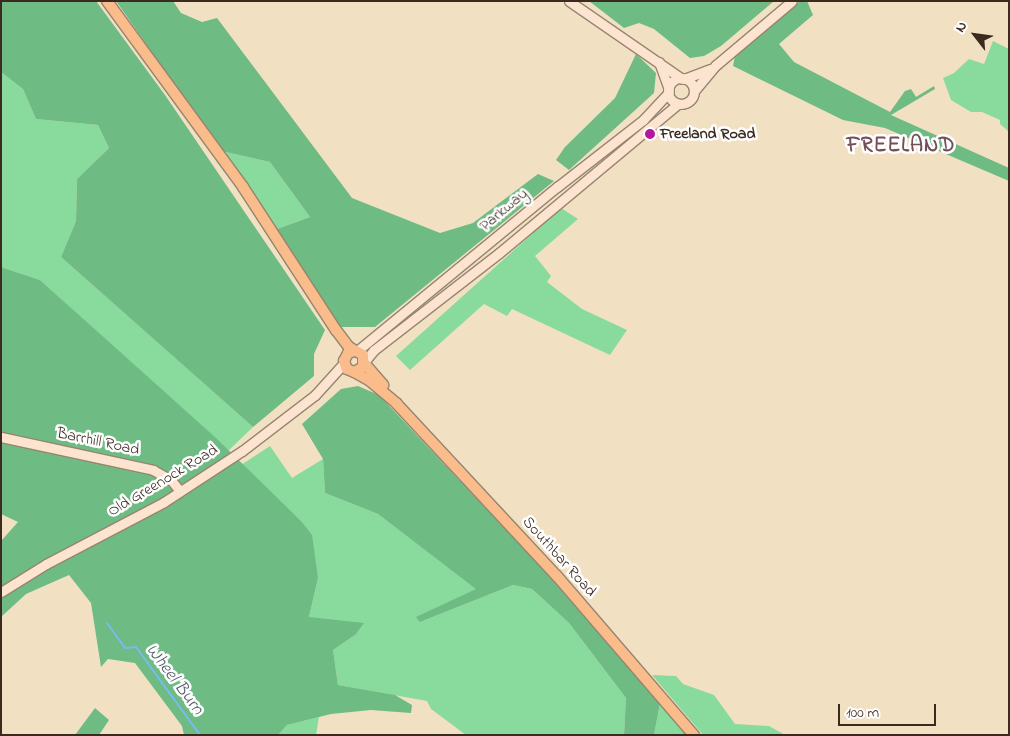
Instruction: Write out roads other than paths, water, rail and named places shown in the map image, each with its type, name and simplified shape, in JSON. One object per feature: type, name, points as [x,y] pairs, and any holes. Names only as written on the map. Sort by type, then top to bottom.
[{"type":"main road","points":[[106,1],[243,187],[336,330],[344,362]]},
{"type":"main road","name":"Southbar Road","points":[[336,330],[356,351],[397,404]]},
{"type":"main road","points":[[344,362],[348,353],[356,351]]},
{"type":"main road","name":"Southbar Road","points":[[344,362],[353,372],[370,380],[397,404],[557,576],[694,735]]},
{"type":"main road","points":[[353,372],[365,362]]},
{"type":"street","points":[[569,1],[683,79],[694,91]]},
{"type":"street","points":[[659,62],[670,98],[678,104],[689,102],[694,91],[716,65],[792,1]]},
{"type":"street","points":[[669,90],[673,82],[716,65]]},
{"type":"street","name":"Parkway","points":[[356,351],[567,178],[649,115],[669,90]]},
{"type":"street","name":"Parkway","points":[[365,362],[374,350],[415,321],[678,104]]},
{"type":"street","name":"Old Greenock Road","points":[[1,592],[180,492],[277,426],[330,381],[344,362]]},
{"type":"street","name":"Old Greenock Road","points":[[330,381],[353,372]]},
{"type":"street","name":"Barrhill Road","points":[[1,437],[152,470],[170,480],[180,492]]},
{"type":"waterway","name":"Wheel Burn","points":[[107,623],[125,648],[136,647],[200,735]]},
{"type":"place","name":"Freeland Road","points":[[650,134]]},
{"type":"district","name":"FREELAND","points":[[901,146]]}]
